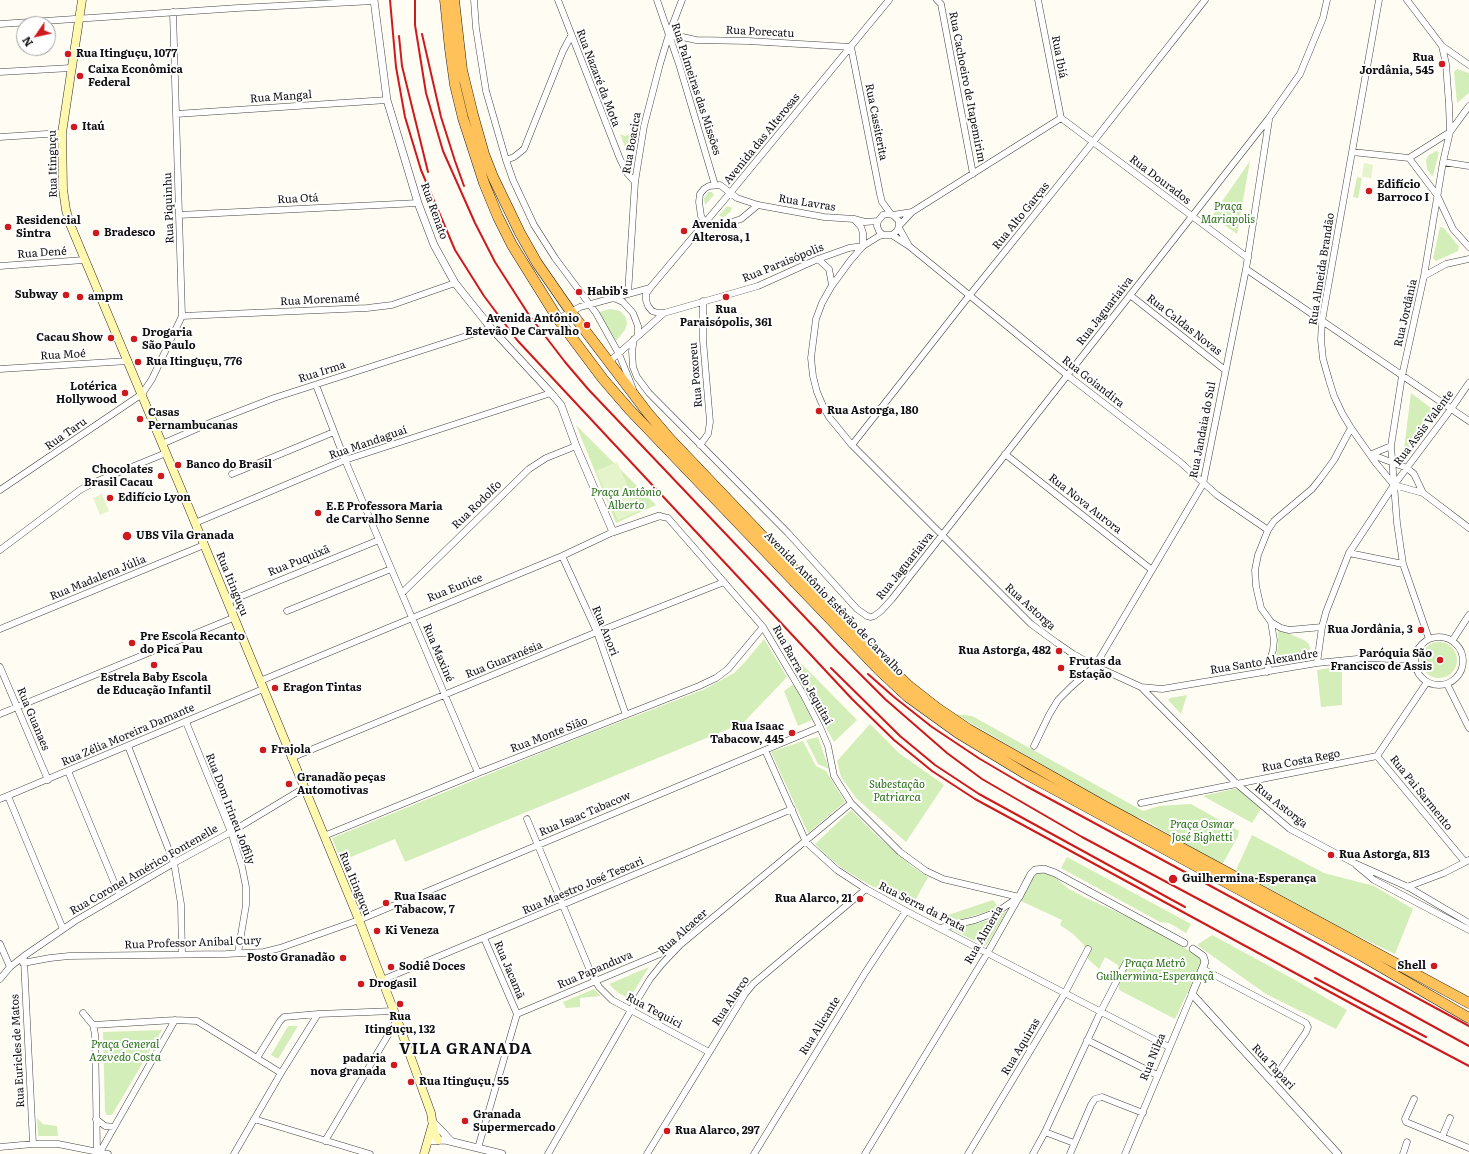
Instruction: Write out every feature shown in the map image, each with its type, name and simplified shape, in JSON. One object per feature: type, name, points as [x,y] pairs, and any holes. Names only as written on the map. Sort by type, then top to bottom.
[{"type":"highway","name":"Avenida Antônio Estêvão de Carvalho","points":[[445,0],[455,85],[465,125],[484,183],[498,217],[512,245],[558,319],[603,379],[640,420],[854,645],[908,697],[958,733],[1026,774],[1362,956],[1469,1018]]},
{"type":"highway","name":"Avenida Antônio Estêvão de Carvalho","points":[[454,0],[462,70],[484,154],[493,177],[520,233],[537,263],[571,312],[670,439],[874,654],[909,686],[937,708],[968,729],[1106,807],[1469,1003]]},
{"type":"highway","points":[[574,340],[599,362],[610,361]]},
{"type":"main road","name":"Rua Itinguçu","points":[[82,0],[62,133],[62,174],[66,210],[84,260],[142,394],[359,920],[394,1010],[429,1108],[434,1132],[438,1140]]},
{"type":"main road","points":[[424,1154],[432,1121]]},
{"type":"street","points":[[238,0],[238,8]]},
{"type":"street","name":"Avenida Antônio Estêvão de Carvalho","points":[[474,0],[476,28],[486,91],[506,160],[524,205],[534,225],[555,258],[596,313],[618,354],[636,396]]},
{"type":"street","name":"Rua Nazaré da Mota","points":[[558,0],[620,159],[627,173],[635,182]]},
{"type":"street","name":"Rua Palmeiras das Missões","points":[[657,0],[679,64],[715,185]]},
{"type":"street","name":"Rua Boacica","points":[[628,294],[635,182],[648,106],[669,34],[682,0]]},
{"type":"street","name":"Avenida das Alterosas","points":[[650,288],[730,194],[889,0]]},
{"type":"street","name":"Rua Ibiá","points":[[1038,0],[1061,118]]},
{"type":"street","name":"Rua Alto Garças","points":[[852,445],[1205,0]]},
{"type":"street","name":"Rua Jaguariaiva","points":[[871,617],[881,611],[892,599],[1269,118],[1300,74],[1323,18],[1327,0]]},
{"type":"street","name":"Rua Almeida Brandão","points":[[1379,0],[1322,321],[1321,340],[1323,359],[1334,396],[1350,428],[1371,454],[1383,473],[1394,485]]},
{"type":"street","name":"Rua Jordânia","points":[[1407,0],[1442,46],[1446,64],[1450,132],[1443,162],[1424,276],[1402,376],[1391,446],[1394,485],[1404,564],[1428,639]]},
{"type":"street","points":[[0,24],[238,8],[374,1]]},
{"type":"street","name":"Rua Renato","points":[[374,1],[387,100],[418,203],[434,245],[455,283],[491,328],[551,393]]},
{"type":"street","name":"Rua Cachoeiro de Itapemirim","points":[[941,1],[973,174]]},
{"type":"street","name":"Rua Piquinhu","points":[[142,394],[152,379],[182,316],[173,12]]},
{"type":"street","name":"Rua Porecatu","points":[[669,34],[696,40],[748,41],[851,47]]},
{"type":"street","points":[[506,160],[514,157],[524,149],[563,51],[571,36]]},
{"type":"street","points":[[1442,46],[1469,65]]},
{"type":"street","name":"Rua Cassiterita","points":[[851,47],[882,202],[879,219]]},
{"type":"street","points":[[0,72],[71,68]]},
{"type":"street","name":"Rua Mangal","points":[[176,114],[387,100]]},
{"type":"street","points":[[1352,152],[1409,158],[1450,132],[1469,106]]},
{"type":"street","points":[[912,212],[892,215],[887,214],[879,219],[877,226],[879,231],[884,235],[892,235],[912,212],[1061,118]]},
{"type":"street","name":"Rua Dourados","points":[[1061,118],[1248,258]]},
{"type":"street","name":"Rua Jandaia do Sul","points":[[1034,746],[1049,714],[1058,700],[1095,666],[1203,484],[1248,258],[1269,118]]},
{"type":"street","points":[[0,137],[62,133]]},
{"type":"street","points":[[1409,158],[1438,195],[1453,229],[1469,246]]},
{"type":"street","points":[[1443,162],[1469,166]]},
{"type":"street","points":[[715,185],[709,186],[700,194],[698,202],[701,216],[705,223],[713,226],[730,224],[745,216],[758,205]]},
{"type":"street","name":"Rua Lavras","points":[[715,185],[725,188],[730,194],[737,198],[758,205],[824,217],[854,219],[865,222],[879,219]]},
{"type":"street","name":"Rua Cassiterita","points":[[882,202],[892,215]]},
{"type":"street","name":"Rua Otá","points":[[179,215],[418,203]]},
{"type":"street","points":[[892,215],[896,218],[899,227]]},
{"type":"street","points":[[854,219],[861,227],[863,232],[863,246]]},
{"type":"street","name":"Rua Goiandira","points":[[899,227],[909,246]]},
{"type":"street","name":"Rua Paraisópolis","points":[[664,313],[758,286],[818,259],[849,248],[863,246],[879,236],[884,235]]},
{"type":"street","name":"Rua Goiandira","points":[[892,235],[909,246],[1068,375],[1180,462],[1203,484],[1268,530]]},
{"type":"street","name":"Rua Astorga","points":[[863,246],[832,285],[822,303],[816,319],[811,358],[817,392],[826,412],[852,445],[1031,624],[1057,644],[1095,666],[1141,687],[1237,784],[1290,829],[1354,863],[1408,887],[1469,923]]},
{"type":"street","points":[[1424,276],[1446,264],[1469,258]]},
{"type":"street","points":[[818,259],[829,269],[832,285]]},
{"type":"street","name":"Rua Dené","points":[[0,266],[84,260]]},
{"type":"street","points":[[1246,269],[1469,421]]},
{"type":"street","name":"Rua Morenamé","points":[[182,316],[367,308],[392,305],[455,283]]},
{"type":"street","points":[[558,319],[571,312],[590,305],[650,288]]},
{"type":"street","points":[[650,288],[646,294],[648,306],[652,311],[664,313]]},
{"type":"street","name":"Rua Caldas Novas","points":[[1130,295],[1225,370]]},
{"type":"street","points":[[614,298],[623,302],[633,313],[638,326],[636,337]]},
{"type":"street","name":"Rua Poxoreu","points":[[700,445],[708,434],[710,422],[703,340],[703,301]]},
{"type":"street","points":[[610,361],[664,313]]},
{"type":"street","name":"Rua Irma","points":[[162,444],[212,422],[274,398],[491,328]]},
{"type":"street","name":"Avenida Antônio Estêvão de Carvalho","points":[[636,337],[632,359],[633,367],[637,377],[649,392],[788,533],[857,610],[862,614],[871,617]]},
{"type":"street","name":"Rua Moé","points":[[0,369],[128,361]]},
{"type":"street","name":"Rua Assis Valente","points":[[1316,663],[1326,612],[1349,552],[1394,485],[1469,383]]},
{"type":"street","name":"Rua Maxiné","points":[[316,385],[345,460],[478,773]]},
{"type":"street","points":[[551,393],[564,411],[576,446],[614,532]]},
{"type":"street","name":"Rua Mandaguaí","points":[[195,523],[345,460],[551,393]]},
{"type":"street","name":"Rua Taru","points":[[0,490],[142,394]]},
{"type":"street","points":[[1322,627],[1289,630],[1271,622],[1261,608],[1256,586],[1255,570],[1258,555],[1268,530],[1274,521],[1312,489],[1334,460],[1350,428]]},
{"type":"street","points":[[232,474],[334,432]]},
{"type":"street","name":"Rua Rodolfo","points":[[402,593],[529,469],[546,458],[576,446]]},
{"type":"street","points":[[1371,454],[1391,446]]},
{"type":"street","points":[[0,550],[80,490],[95,482],[166,453]]},
{"type":"street","name":"Rua Nova Aurora","points":[[1005,454],[1152,570]]},
{"type":"street","points":[[1371,454],[1407,468],[1414,474],[1423,493]]},
{"type":"street","points":[[1394,485],[1423,493],[1469,528]]},
{"type":"street","name":"Rua Eunice","points":[[260,681],[562,556],[614,532],[659,516]]},
{"type":"street","name":"Rua Barra do Jequitaí","points":[[659,516],[668,518],[764,627],[803,694],[820,727],[828,746],[834,776],[851,803],[900,852],[926,871],[943,879],[1019,897]]},
{"type":"street","name":"Rua Puquixã","points":[[227,602],[379,540]]},
{"type":"street","name":"Rua Madalena Júlia","points":[[0,629],[204,545]]},
{"type":"street","points":[[1349,552],[1404,564]]},
{"type":"street","name":"Rua Anori","points":[[562,556],[597,632],[626,715]]},
{"type":"street","points":[[287,611],[391,569]]},
{"type":"street","name":"Rua Guaranésia","points":[[291,758],[597,632],[724,582]]},
{"type":"street","points":[[1452,641],[1469,615]]},
{"type":"street","points":[[0,714],[234,618]]},
{"type":"street","points":[[1267,672],[1274,650],[1271,622]]},
{"type":"street","name":"Rua Monte Sião","points":[[324,836],[716,678],[728,669],[764,627]]},
{"type":"street","points":[[1436,637],[1452,641],[1461,652],[1466,667],[1454,680],[1447,684],[1440,685],[1427,682],[1418,673],[1415,660],[1419,648],[1428,639],[1436,637]]},
{"type":"street","name":"Rua Santo Alexandre","points":[[1141,687],[1162,689],[1316,663],[1367,658],[1415,660]]},
{"type":"street","name":"Rua Guanaes","points":[[0,667],[48,780]]},
{"type":"street","points":[[1377,756],[1427,682]]},
{"type":"street","points":[[1447,684],[1469,728]]},
{"type":"street","name":"Rua Zélia Moreira Damante","points":[[0,799],[263,689]]},
{"type":"street","name":"Rua Dom Irineu Joffily","points":[[186,722],[231,832],[242,867],[246,887],[246,905],[238,953]]},
{"type":"street","name":"Rua Isaac Tabacow","points":[[359,920],[820,727]]},
{"type":"street","points":[[128,746],[174,863],[181,904],[182,954]]},
{"type":"street","name":"Rua Serra da Prata","points":[[765,750],[806,842],[837,870],[866,890],[1169,1046]]},
{"type":"street","name":"Rua Costa Rego","points":[[1141,803],[1377,756]]},
{"type":"street","name":"Rua Pai Sarmento","points":[[1377,756],[1467,861]]},
{"type":"street","points":[[68,771],[119,894]]},
{"type":"street","name":"Rua Coronel Américo Fontenelle","points":[[0,979],[10,967],[24,959],[63,929],[119,894],[231,832],[304,788]]},
{"type":"street","points":[[8,796],[63,929]]},
{"type":"street","name":"Rua Alcacer","points":[[548,1154],[650,979],[680,945],[806,842],[851,803]]},
{"type":"street","name":"Rua Maestro José Tescari","points":[[382,980],[792,809]]},
{"type":"street","name":"Rua Tequici","points":[[527,819],[595,980],[612,1000],[709,1052]]},
{"type":"street","points":[[1398,891],[1444,873],[1467,861]]},
{"type":"street","name":"Rua Astorga","points":[[1354,863],[1374,880],[1398,891],[1469,930]]},
{"type":"street","name":"Rua Almeria","points":[[865,1154],[988,952],[1031,874],[1035,870],[1044,869],[1055,873],[1184,943]]},
{"type":"street","name":"Rua Alarco","points":[[647,1154],[745,994],[758,978],[866,890]]},
{"type":"street","points":[[939,928],[975,920],[997,912],[1019,897]]},
{"type":"street","name":"Rua Alicante","points":[[754,1154],[865,973],[906,911]]},
{"type":"street","name":"Rua Professor Aníbal Cury","points":[[24,959],[69,956],[264,952],[280,948],[359,920]]},
{"type":"street","name":"Rua Jacamã","points":[[478,1148],[517,1014],[484,938]]},
{"type":"street","points":[[0,944],[10,967]]},
{"type":"street","name":"Rua Papanduva","points":[[517,1014],[680,945]]},
{"type":"street","points":[[1192,948],[1204,956],[1205,962],[1203,969],[1306,1023],[1308,1027],[1306,1032],[1272,1082]]},
{"type":"street","name":"Rua Aquiras","points":[[968,1154],[1065,993],[1088,949]]},
{"type":"street","name":"Rua Euricles de Matos","points":[[24,959],[33,1144]]},
{"type":"street","points":[[1033,1154],[1045,1132],[1101,1011],[1127,961]]},
{"type":"street","name":"Rua Nilza","points":[[1127,1153],[1157,1075],[1203,969]]},
{"type":"street","name":"Rua Tapari","points":[[1192,994],[1338,1154]]},
{"type":"street","points":[[257,1058],[284,1017],[394,1010]]},
{"type":"street","points":[[83,1013],[93,1025],[95,1034],[98,1151]]},
{"type":"street","points":[[234,1154],[281,1073],[318,1014]]},
{"type":"street","points":[[98,1151],[175,1020]]},
{"type":"street","points":[[93,1025],[175,1020],[197,1021],[281,1073]]},
{"type":"street","points":[[325,1141],[397,1020]]},
{"type":"street","points":[[1087,1040],[1157,1075]]},
{"type":"street","points":[[1070,1154],[1093,1101],[1098,1097],[1102,1097],[1143,1114]]},
{"type":"street","points":[[1414,1099],[1405,1119],[1406,1122],[1469,1148]]},
{"type":"street","points":[[1442,1137],[1450,1118]]},
{"type":"street","points":[[96,1119],[105,1126],[114,1126]]},
{"type":"street","points":[[254,1120],[370,1154]]},
{"type":"street","points":[[432,1121],[452,1141]]},
{"type":"street","points":[[1045,1132],[1074,1143]]},
{"type":"street","points":[[428,1141],[452,1141],[502,1154]]},
{"type":"street","points":[[1403,1154],[1408,1142]]},
{"type":"street","points":[[0,1147],[33,1144],[58,1144],[108,1154]]},
{"type":"green space","points":[[1457,69],[1469,73],[1469,93],[1457,103],[1454,72]]},
{"type":"green space","points":[[620,134],[625,136],[631,134],[627,152]]},
{"type":"green space","points":[[1436,151],[1439,152],[1433,176],[1427,169],[1426,160],[1429,155]]},
{"type":"green space","name":"Praça Mariapolis","points":[[1250,161],[1237,234],[1212,216]]},
{"type":"green space","points":[[1364,163],[1373,165],[1371,178],[1362,177]]},
{"type":"green space","points":[[1357,177],[1362,178],[1358,198],[1353,197]]},
{"type":"green space","points":[[708,192],[712,192],[714,195],[705,205],[704,199]]},
{"type":"green space","points":[[727,206],[732,208],[730,212],[724,217],[719,216]]},
{"type":"green space","points":[[1440,227],[1444,228],[1459,247],[1458,251],[1436,261],[1433,258]]},
{"type":"green space","points":[[610,309],[620,311],[625,316],[627,323],[625,330],[616,341],[599,312]]},
{"type":"green space","points":[[1411,393],[1435,411],[1403,457]]},
{"type":"green space","name":"Praça Antônio Alberto","points":[[576,425],[656,505],[616,523]]},
{"type":"green space","points":[[617,462],[639,511],[618,520],[596,471]]},
{"type":"green space","points":[[102,494],[109,511],[100,515],[93,498]]},
{"type":"green space","points":[[1278,629],[1308,643],[1310,647],[1309,657],[1275,663],[1278,647]]},
{"type":"green space","points":[[764,639],[787,677],[743,723],[405,862],[395,839],[341,861],[332,838],[563,744],[705,689],[734,673]]},
{"type":"green space","name":"Paróquia São Francisco de Assis","points":[[1443,642],[1452,647],[1456,653],[1456,667],[1452,673],[1443,678],[1435,678],[1426,673],[1422,667],[1421,656],[1426,647],[1432,643]]},
{"type":"green space","points":[[798,660],[857,720],[834,742],[790,663]]},
{"type":"green space","points":[[1342,666],[1342,705],[1321,707],[1317,670]]},
{"type":"green space","points":[[794,684],[812,720],[798,726],[784,691]]},
{"type":"green space","points":[[1187,695],[1181,714],[1168,700],[1170,698]]},
{"type":"green space","name":"Praça Osmar José Bighetti","points":[[955,714],[972,716],[1143,811],[1159,806],[1191,804],[1239,831],[1238,836],[1222,865],[1143,819],[1132,816]]},
{"type":"green space","name":"Subestação Patriarca","points":[[870,724],[899,753],[944,785],[906,842],[856,798],[841,777],[837,761]]},
{"type":"green space","points":[[818,737],[829,769],[818,764],[806,740]]},
{"type":"green space","points":[[803,741],[816,766],[826,771],[845,802],[808,833],[771,752]]},
{"type":"green space","points":[[1238,788],[1261,809],[1252,823],[1203,796]]},
{"type":"green space","points":[[851,810],[877,836],[913,867],[928,877],[912,906],[866,883],[842,868],[815,844]]},
{"type":"green space","points":[[1252,835],[1324,873],[1374,886],[1413,909],[1395,954],[1347,931],[1236,870]]},
{"type":"green space","points":[[1067,857],[1191,924],[1186,933],[1169,923],[1160,922],[1061,868]]},
{"type":"green space","name":"Praça Metrô Guilhermina-Esperançã","points":[[1048,872],[1069,889],[1143,924],[1203,959],[1175,1019],[1119,990],[1118,965],[1105,957],[1099,969],[1088,959],[1084,945],[1073,934],[1060,925],[1062,920],[1021,901],[1035,873]]},
{"type":"green space","points":[[993,900],[999,908],[953,922],[945,916]]},
{"type":"green space","points":[[1007,911],[985,946],[951,929],[986,921]]},
{"type":"green space","points":[[1212,935],[1347,1010],[1336,1029],[1266,994],[1197,945]]},
{"type":"green space","points":[[649,967],[629,999],[617,992],[609,984]]},
{"type":"green space","points":[[594,989],[601,996],[580,998],[580,1007],[566,1008],[563,1002]]},
{"type":"green space","points":[[288,1026],[298,1026],[278,1059],[271,1055]]},
{"type":"green space","name":"Praça General Azevedo Costa","points":[[162,1030],[112,1115],[107,1115],[105,1112],[103,1032]]},
{"type":"green space","points":[[37,1118],[43,1124],[57,1126],[58,1136],[38,1136]]},
{"type":"railway","points":[[390,0],[396,67],[405,117],[421,170],[455,250],[484,296],[517,340],[852,699],[894,740],[932,771],[975,799],[1469,1066]]},
{"type":"railway","points":[[415,0],[415,25],[426,93],[443,151],[475,223],[495,262],[529,315],[588,389],[837,651],[885,699],[947,753],[982,779],[1082,837],[1294,950],[1469,1046]]},
{"type":"railway","points":[[422,34],[441,117],[464,186]]},
{"type":"railway","points":[[399,36],[402,66],[428,172]]},
{"type":"railway","points":[[831,668],[900,736],[935,765],[979,794],[1185,907]]},
{"type":"railway","points":[[868,674],[932,727],[980,759],[1026,786],[1469,1026]]},
{"type":"railway","points":[[1315,978],[1426,1037]]},
{"type":"place","name":"Rua Itinguçu, 1077","points":[[68,54]]},
{"type":"place","name":"Rua Jordânia, 545","points":[[1442,64]]},
{"type":"place","name":"Caixa Econômica Federal","points":[[80,76]]},
{"type":"place","name":"Itaú","points":[[74,127]]},
{"type":"place","name":"Edifício Barroco I","points":[[1369,191]]},
{"type":"place","name":"Residencial Sintra","points":[[8,227]]},
{"type":"place","name":"Avenida Alterosa, 1","points":[[684,231]]},
{"type":"place","name":"Bradesco","points":[[96,233]]},
{"type":"place","name":"Habib's","points":[[579,292]]},
{"type":"place","name":"Subway","points":[[66,295]]},
{"type":"place","name":"ampm","points":[[80,297]]},
{"type":"place","name":"Rua Paraisópolis, 361","points":[[726,297]]},
{"type":"place","name":"Avenida Antônio Estevão De Carvalho","points":[[587,325]]},
{"type":"place","name":"Cacau Show","points":[[111,338]]},
{"type":"place","name":"Drogaria São Paulo","points":[[134,339]]},
{"type":"place","name":"Rua Itinguçu, 776","points":[[138,362]]},
{"type":"place","name":"Lotérica Hollywood","points":[[125,393]]},
{"type":"place","name":"Rua Astorga, 180","points":[[819,411]]},
{"type":"place","name":"Casas Pernambucanas","points":[[140,419]]},
{"type":"place","name":"Banco do Brasil","points":[[178,465]]},
{"type":"place","name":"Chocolates Brasil Cacau","points":[[161,476]]},
{"type":"place","name":"Edifício Lyon","points":[[110,498]]},
{"type":"place","name":"E.E Professora Maria de Carvalho Senne","points":[[318,513]]},
{"type":"place","name":"UBS Vila Granada","points":[[127,536]]},
{"type":"place","name":"Rua Jordânia, 3","points":[[1421,630]]},
{"type":"place","name":"Pre Escola Recanto do Pica Pau","points":[[132,643]]},
{"type":"place","name":"Rua Astorga, 482","points":[[1059,651]]},
{"type":"place","name":"Paróquia São Francisco de Assis","points":[[1440,660]]},
{"type":"place","name":"Estrela Baby Escola de Educação Infantil","points":[[154,665]]},
{"type":"place","name":"Frutas da Estação","points":[[1061,668]]},
{"type":"place","name":"Eragon Tintas","points":[[275,688]]},
{"type":"place","name":"Rua Isaac Tabacow, 445","points":[[792,733]]},
{"type":"place","name":"Frajola","points":[[263,750]]},
{"type":"place","name":"Granadão peças Automotivas","points":[[289,784]]},
{"type":"place","name":"Rua Astorga, 813","points":[[1331,855]]},
{"type":"place","name":"Guilhermina-Esperança","points":[[1173,879]]},
{"type":"place","name":"Rua Alarco, 21","points":[[860,899]]},
{"type":"place","name":"Rua Isaac Tabacow, 7","points":[[386,903]]},
{"type":"place","name":"Ki Veneza","points":[[377,931]]},
{"type":"place","name":"Posto Granadão","points":[[343,958]]},
{"type":"place","name":"Shell","points":[[1434,966]]},
{"type":"place","name":"Sodiê Doces","points":[[391,967]]},
{"type":"place","name":"Drogasil","points":[[361,984]]},
{"type":"place","name":"Rua Itinguçu, 132","points":[[400,1004]]},
{"type":"place","name":"padaria nova granada","points":[[394,1065]]},
{"type":"place","name":"Rua Itinguçu, 55","points":[[411,1082]]},
{"type":"place","name":"Granada Supermercado","points":[[465,1121]]},
{"type":"place","name":"Rua Alarco, 297","points":[[667,1131]]},
{"type":"district","name":"VILA GRANADA","points":[[466,1050]]}]
